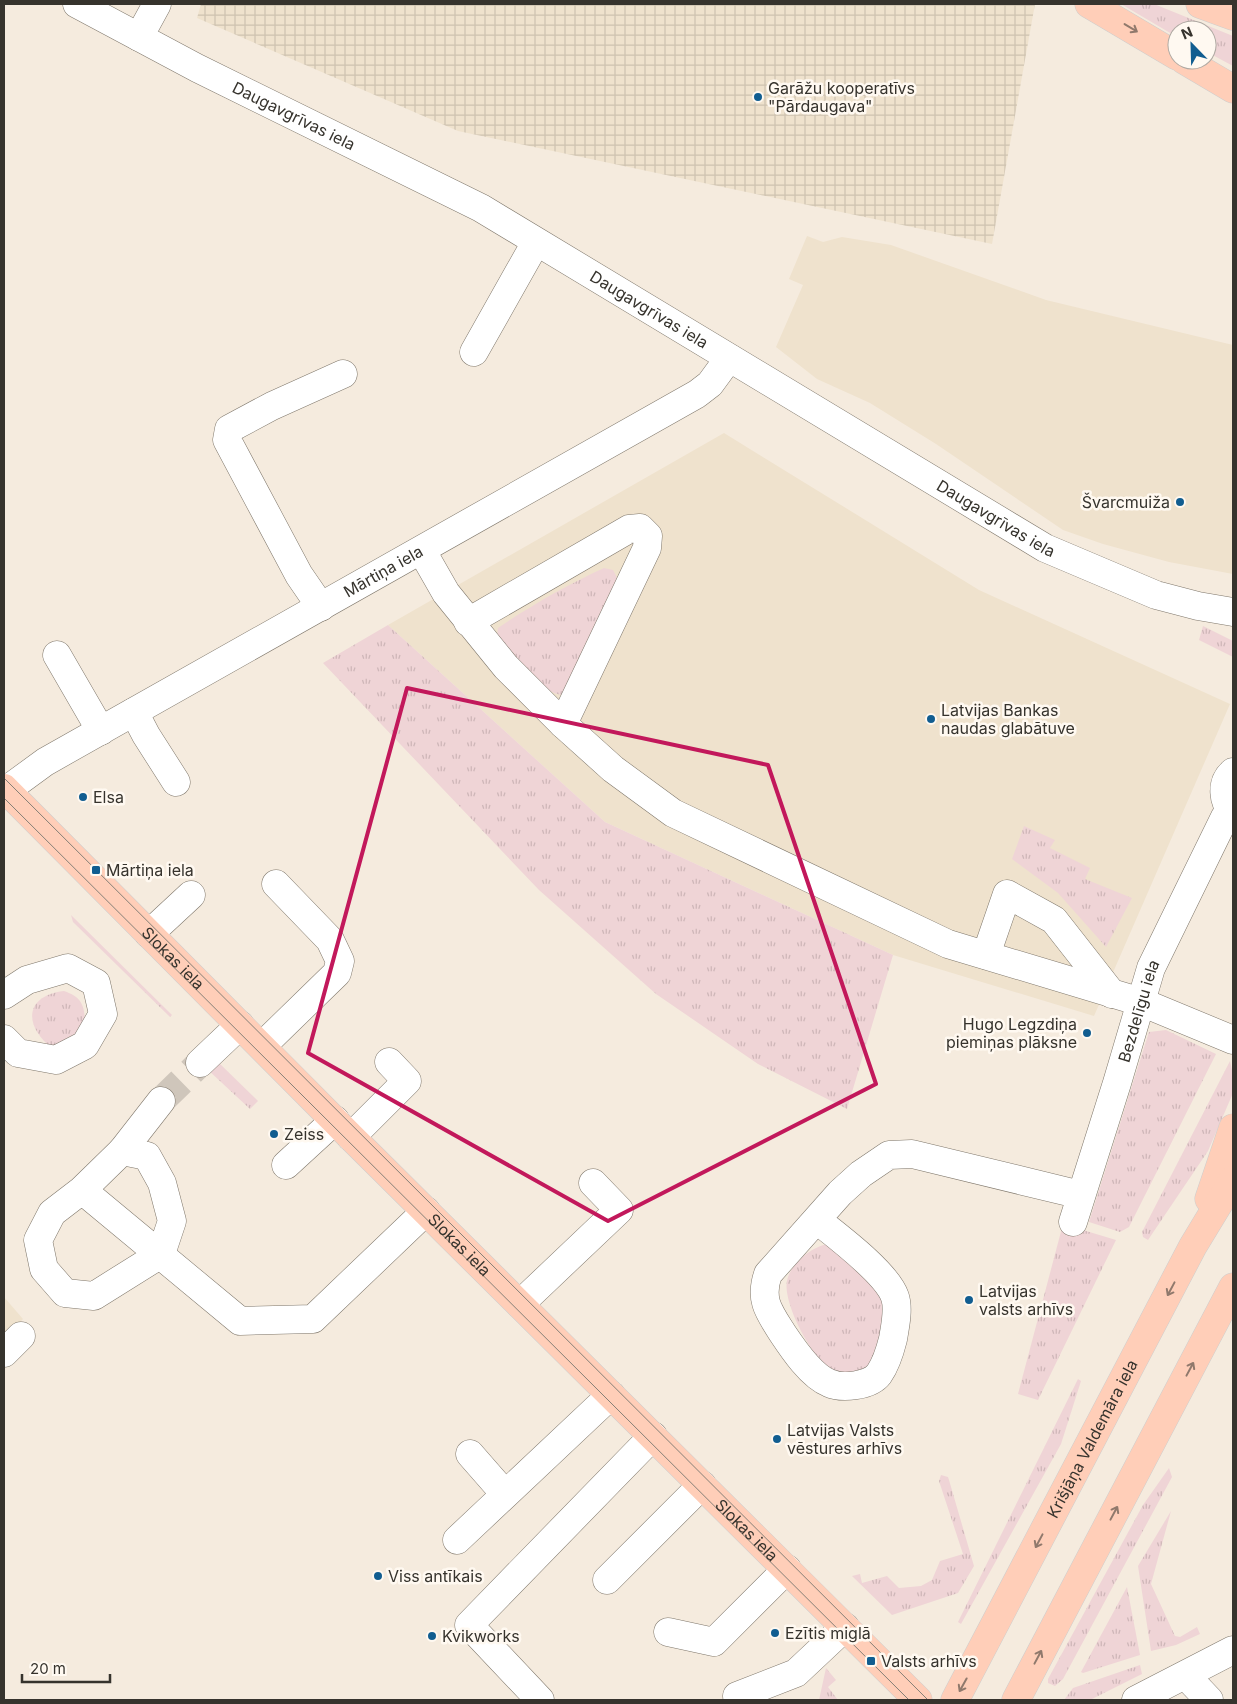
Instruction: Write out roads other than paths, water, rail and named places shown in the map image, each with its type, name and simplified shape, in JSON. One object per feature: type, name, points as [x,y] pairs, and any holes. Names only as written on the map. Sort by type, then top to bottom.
[{"type":"main road","points":[[1089,4],[1167,50]]},
{"type":"main road","points":[[1200,4],[1233,14]]},
{"type":"main road","points":[[1225,4],[1233,14]]},
{"type":"main road","points":[[1201,70],[1233,89]]},
{"type":"main road","name":"Slokas iela","points":[[4,790],[918,1700]]},
{"type":"main road","points":[[1193,1246],[1233,1128]]},
{"type":"main road","name":"Krišjāņa Valdemāra iela","points":[[955,1700],[1193,1246],[1233,1180]]},
{"type":"main road","points":[[1016,1700],[1233,1287]]},
{"type":"street","name":"Daugavgrīvas iela","points":[[77,4],[197,68],[481,208],[1045,548],[1156,595],[1229,613]]},
{"type":"street","points":[[139,37],[157,4]]},
{"type":"street","points":[[474,352],[536,242]]},
{"type":"street","name":"Mārtiņa iela","points":[[4,790],[45,762],[101,730],[422,551],[697,394],[710,384],[729,358]]},
{"type":"street","points":[[321,607],[294,567],[227,440],[229,429],[343,374]]},
{"type":"street","points":[[468,622],[629,529],[640,528],[648,536],[647,548],[563,724]]},
{"type":"street","points":[[422,551],[446,593],[506,667],[563,724],[613,769],[673,813],[948,944],[1141,1002],[1233,1040]]},
{"type":"street","points":[[57,655],[101,730]]},
{"type":"street","points":[[134,712],[146,735],[176,782]]},
{"type":"street","name":"Bezdelīgu iela","points":[[1073,1222],[1151,968],[1225,817],[1232,813],[1224,798],[1224,790],[1225,784],[1233,772]]},
{"type":"street","points":[[262,1046],[337,973],[340,961],[330,940],[276,884]]},
{"type":"street","points":[[986,955],[1008,894],[1054,920],[1112,994]]},
{"type":"street","points":[[149,934],[191,895]]},
{"type":"street","points":[[4,995],[27,980],[68,968],[96,983],[103,1014],[85,1045],[56,1060],[18,1053],[4,1039]]},
{"type":"street","points":[[200,1063],[240,1025]]},
{"type":"street","points":[[286,1165],[343,1129],[408,1081],[388,1062]]},
{"type":"street","points":[[122,1151],[147,1156],[162,1183],[172,1221],[161,1254],[94,1296],[65,1293],[44,1269],[38,1240],[52,1213],[82,1190],[122,1151],[161,1101]]},
{"type":"street","points":[[817,1220],[877,1272],[895,1297],[896,1323],[890,1353],[878,1376],[854,1387],[829,1383],[806,1366],[787,1340],[766,1303],[763,1290],[768,1274],[817,1220],[854,1180],[889,1155],[912,1154],[1081,1195]]},
{"type":"street","points":[[520,1304],[619,1210],[593,1183]]},
{"type":"street","points":[[82,1190],[240,1321],[313,1319],[426,1211]]},
{"type":"street","points":[[457,1540],[611,1395]]},
{"type":"street","points":[[540,1700],[470,1625],[653,1436]]},
{"type":"street","points":[[470,1454],[505,1494]]},
{"type":"street","points":[[607,1580],[702,1485]]},
{"type":"street","points":[[668,1632],[714,1642],[787,1568]]},
{"type":"street","points":[[737,1696],[796,1673],[845,1627]]},
{"type":"street","points":[[1136,1700],[1195,1687],[1233,1650]]},
{"type":"tunnel","points":[[161,1101],[200,1063]]},
{"type":"tram line","points":[[4,778],[928,1700]]},
{"type":"tram line","points":[[4,798],[909,1700]]},
{"type":"place","name":"Garāžu kooperatīvs \"Pārdaugava\"","points":[[758,97]]},
{"type":"place","name":"Švarcmuiža","points":[[1180,502]]},
{"type":"place","name":"Latvijas Bankas naudas glabātuve","points":[[931,719]]},
{"type":"place","name":"Elsa","points":[[83,797]]},
{"type":"place","name":"Mārtiņa iela","points":[[96,870]]},
{"type":"place","name":"Hugo Legzdiņa piemiņas plāksne","points":[[1087,1033]]},
{"type":"place","name":"Zeiss","points":[[274,1134]]},
{"type":"place","name":"Latvijas valsts arhīvs","points":[[969,1300]]},
{"type":"place","name":"Latvijas Valsts vēstures arhīvs","points":[[777,1439]]},
{"type":"place","name":"Viss antīkais","points":[[378,1576]]},
{"type":"place","name":"Ezītis miglā","points":[[775,1633]]},
{"type":"place","name":"Kvikworks","points":[[432,1636]]},
{"type":"place","name":"Valsts arhīvs","points":[[871,1661]]}]
